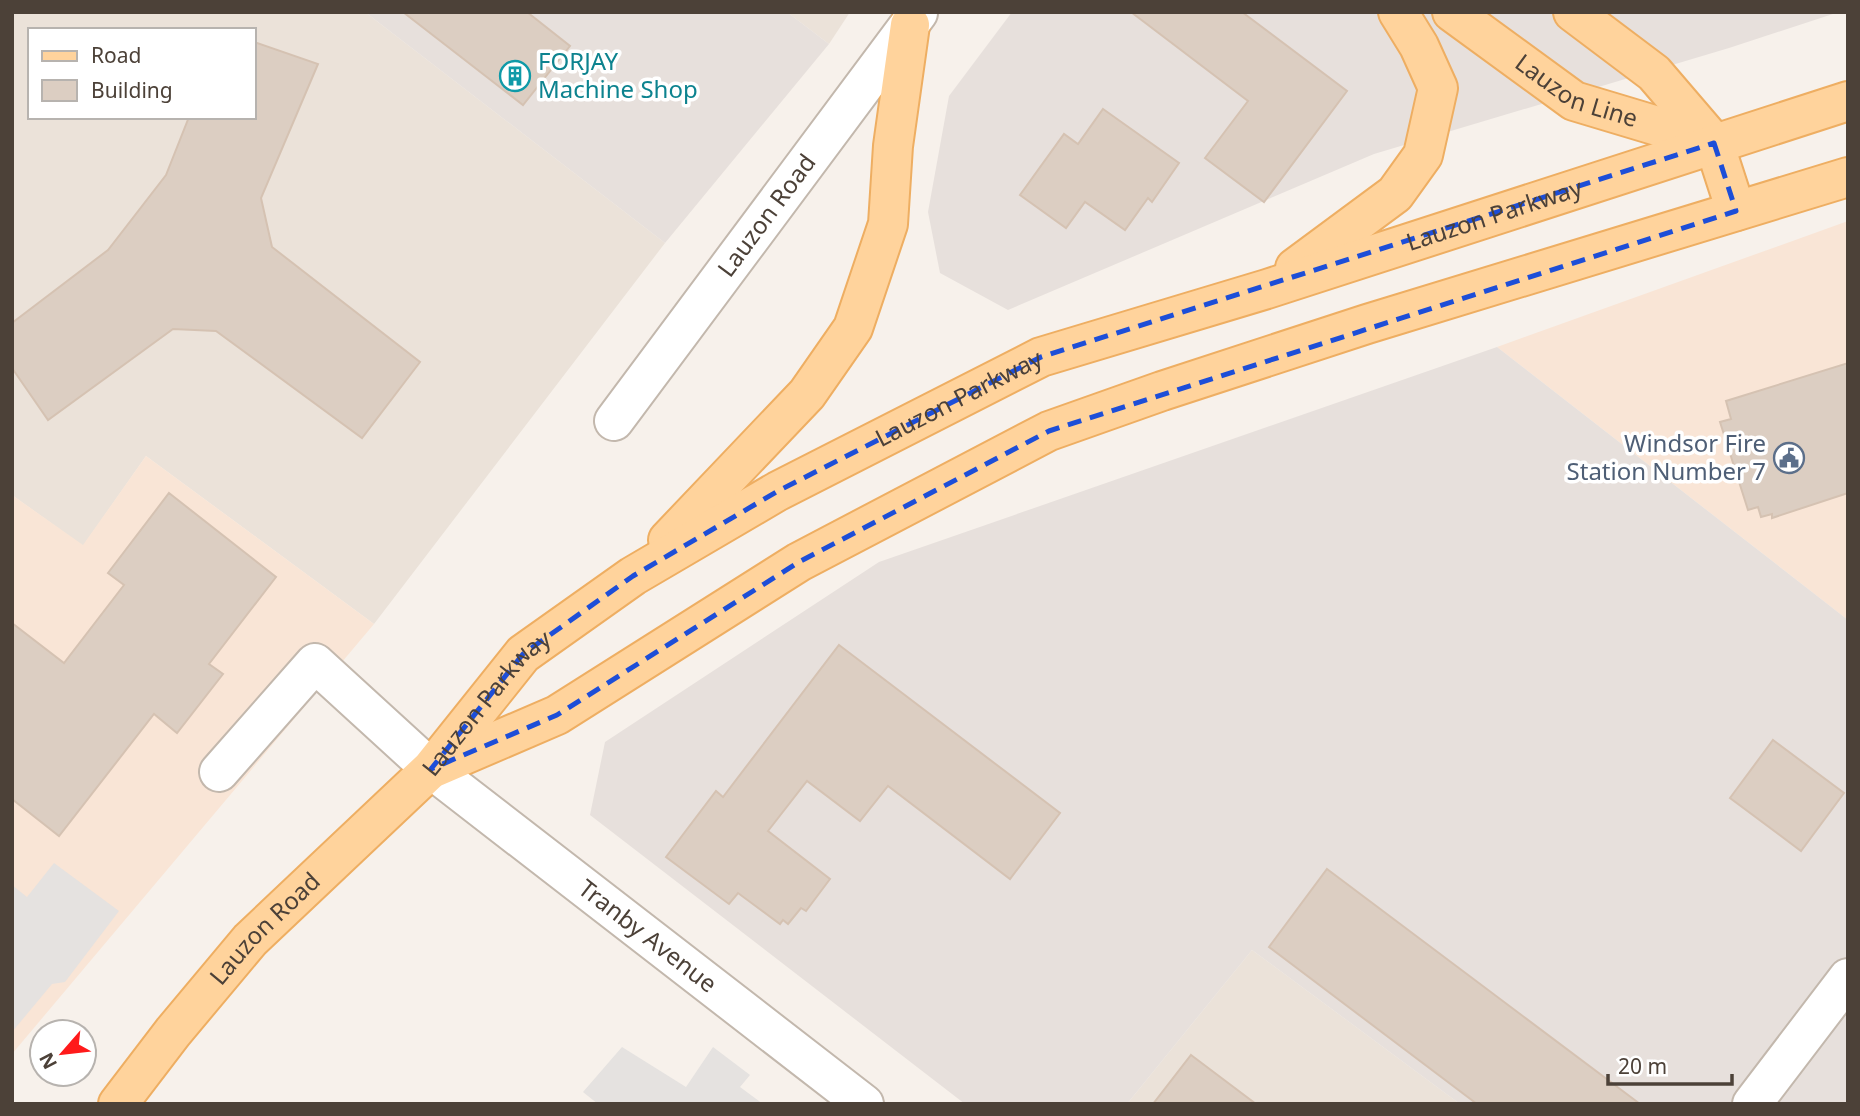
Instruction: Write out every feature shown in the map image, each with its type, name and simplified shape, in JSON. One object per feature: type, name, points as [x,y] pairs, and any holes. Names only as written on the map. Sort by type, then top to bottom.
[{"type":"main road","points":[[1267,289],[1395,194],[1423,155],[1438,88],[1419,46],[1398,12]]},
{"type":"main road","name":"Lauzon Line","points":[[1452,12],[1574,101],[1714,143]]},
{"type":"main road","name":"Lauzon Line","points":[[1573,12],[1654,73],[1714,143],[1736,211]]},
{"type":"main road","points":[[633,576],[807,394],[853,328],[888,224],[893,146],[915,18]]},
{"type":"main road","name":"Lauzon Parkway","points":[[431,769],[523,654],[633,576],[778,491],[1041,357],[1267,289],[1848,101]]},
{"type":"main road","name":"Lauzon Parkway","points":[[431,769],[557,715],[799,562],[1049,431],[1367,324],[1848,177]]},
{"type":"main road","name":"Lauzon Road","points":[[118,1104],[173,1032],[250,940],[431,769]]},
{"type":"street","name":"Lauzon Road","points":[[614,421],[915,18]]},
{"type":"street","name":"Tranby Avenue","points":[[219,772],[315,663],[431,769],[864,1104]]},
{"type":"street","points":[[1752,1104],[1848,978]]},
{"type":"highlighted area","points":[[1714,143],[1736,211],[1049,431],[799,562],[557,715],[431,769],[523,654],[633,576],[778,491],[1041,357]]},
{"type":"shaded area","points":[[12,12],[365,12],[665,243],[374,624],[146,456],[83,546],[12,495]]},
{"type":"shaded area","points":[[365,12],[787,12],[829,44],[665,243]]},
{"type":"shaded area","points":[[787,12],[850,12],[829,44]]},
{"type":"shaded area","points":[[1012,12],[1839,12],[1729,48],[1374,154],[1008,310],[940,273],[928,212],[949,96]]},
{"type":"shaded area","points":[[1848,221],[1848,620],[1497,347]]},
{"type":"shaded area","points":[[1497,347],[1848,620],[1848,1104],[1460,1104],[1252,950],[1127,1104],[965,1104],[590,815],[605,742],[879,562]]},
{"type":"shaded area","points":[[146,456],[374,624],[42,1018],[28,1018],[28,1035],[12,1054],[12,495],[83,545]]},
{"type":"shaded area","points":[[54,863],[119,911],[65,982],[52,984],[12,1032],[12,885],[27,897]]},
{"type":"shaded area","points":[[1252,950],[1460,1104],[1127,1104]]},
{"type":"shaded area","points":[[622,1047],[686,1087],[713,1047],[750,1075],[740,1087],[763,1104],[598,1104],[583,1092]]},
{"type":"building","name":"FORJAY Machine Shop","points":[[403,12],[527,12],[570,46],[523,105]]},
{"type":"building","points":[[1131,12],[1242,12],[1347,91],[1264,202],[1205,158],[1248,101]]},
{"type":"building","points":[[256,43],[318,64],[261,198],[272,247],[420,362],[362,438],[216,331],[173,329],[48,420],[12,368],[12,323],[108,250],[166,175],[188,119],[256,119]]},
{"type":"building","points":[[1103,109],[1179,163],[1152,202],[1148,198],[1125,230],[1085,202],[1066,228],[1020,195],[1064,134],[1078,144]]},
{"type":"building","name":"Windsor Fire Station Number 7","points":[[1848,363],[1848,493],[1772,518],[1772,514],[1761,517],[1758,507],[1748,510],[1720,422],[1731,419],[1726,401]]},
{"type":"building","points":[[169,493],[276,577],[209,664],[223,674],[177,733],[154,714],[59,836],[12,799],[12,623],[64,663],[124,585],[108,573]]},
{"type":"building","points":[[839,645],[1060,813],[1010,879],[888,786],[860,821],[807,781],[768,831],[830,879],[806,911],[801,908],[788,924],[783,920],[780,924],[738,893],[729,904],[666,857],[716,791],[723,797]]},
{"type":"building","points":[[1773,740],[1844,793],[1801,851],[1730,798]]},
{"type":"building","points":[[1327,869],[1640,1104],[1477,1104],[1269,947]]},
{"type":"building","points":[[1191,1055],[1256,1104],[1153,1104]]},
{"type":"place","name":"FORJAY Machine Shop","points":[[515,76]]},
{"type":"place","name":"Windsor Fire Station Number 7","points":[[1789,458]]}]
